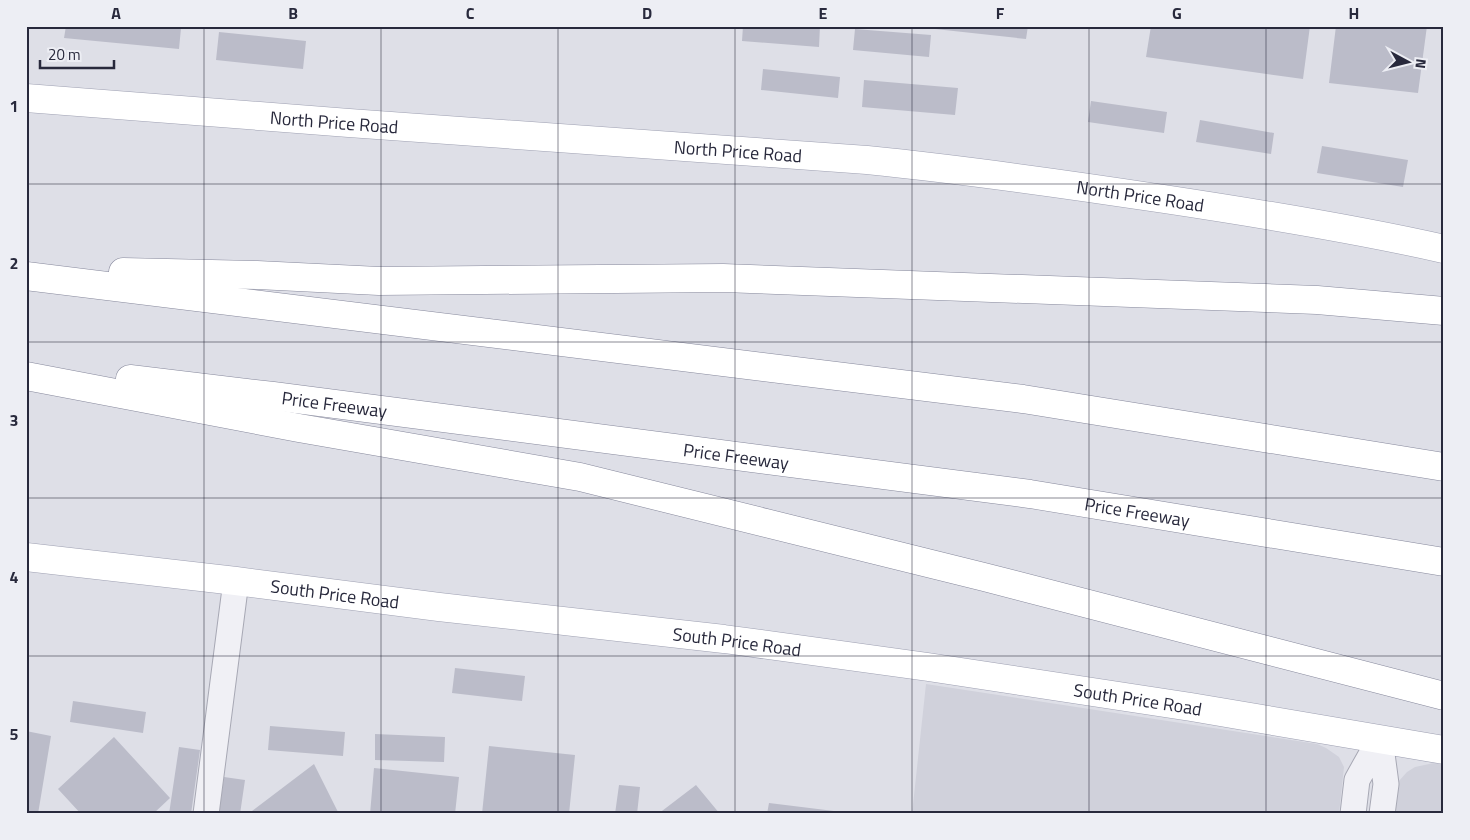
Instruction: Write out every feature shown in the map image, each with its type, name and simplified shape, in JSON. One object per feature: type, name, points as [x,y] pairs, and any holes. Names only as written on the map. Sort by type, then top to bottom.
[{"type":"main road","name":"North Price Road","points":[[26,98],[920,165],[1197,204],[1294,220],[1444,249]]},
{"type":"main road","points":[[26,270],[256,275],[379,281],[733,278],[1317,300],[1444,311]]},
{"type":"main road","points":[[26,276],[1023,398],[1444,467]]},
{"type":"main road","name":"Price Freeway","points":[[26,367],[274,396],[1030,494],[1444,562]]},
{"type":"main road","points":[[26,376],[290,426],[580,477],[984,577],[1444,696]]},
{"type":"main road","name":"South Price Road","points":[[26,557],[724,639],[928,666],[1191,707],[1444,750]]},
{"type":"lane","points":[[206,814],[236,581]]},
{"type":"lane","points":[[1354,814],[1357,780],[1380,739]]},
{"type":"lane","points":[[1380,739],[1386,784],[1382,814]]},
{"type":"shaded area","points":[[926,684],[1317,744],[1339,757],[1344,767],[1339,814],[912,814]]},
{"type":"shaded area","points":[[1434,763],[1444,765],[1444,814],[1390,814],[1398,782],[1407,772],[1415,767]]},
{"type":"building","points":[[66,26],[163,26],[181,28],[179,49],[64,38]]},
{"type":"building","points":[[743,26],[820,26],[819,47],[742,41]]},
{"type":"building","points":[[926,26],[1028,26],[1026,39],[926,28]]},
{"type":"building","points":[[1151,26],[1310,26],[1303,79],[1146,57]]},
{"type":"building","points":[[1336,26],[1427,26],[1418,93],[1329,83]]},
{"type":"building","points":[[855,29],[931,35],[929,57],[853,50]]},
{"type":"building","points":[[219,32],[306,41],[303,69],[216,60]]},
{"type":"building","points":[[763,69],[840,77],[838,98],[761,90]]},
{"type":"building","points":[[864,80],[958,88],[955,115],[862,107]]},
{"type":"building","points":[[1091,101],[1167,112],[1164,133],[1088,122]]},
{"type":"building","points":[[1200,120],[1274,133],[1271,154],[1196,142]]},
{"type":"building","points":[[1322,146],[1408,160],[1403,187],[1317,173]]},
{"type":"building","points":[[455,668],[525,676],[522,701],[452,693]]},
{"type":"building","points":[[73,701],[146,712],[143,733],[70,722]]},
{"type":"building","points":[[270,726],[345,732],[343,756],[268,750]]},
{"type":"building","points":[[26,731],[51,736],[38,814],[26,813]]},
{"type":"building","points":[[375,734],[445,737],[444,762],[375,760]]},
{"type":"building","points":[[114,737],[170,798],[153,814],[81,814],[58,789]]},
{"type":"building","points":[[489,746],[575,755],[569,814],[482,814]]},
{"type":"building","points":[[179,747],[200,750],[191,814],[169,814]]},
{"type":"building","points":[[314,764],[339,814],[248,814]]},
{"type":"building","points":[[374,768],[459,777],[455,814],[370,814]]},
{"type":"building","points":[[224,777],[245,780],[240,814],[219,814]]},
{"type":"building","points":[[619,785],[640,787],[637,814],[615,814]]},
{"type":"building","points":[[696,785],[720,814],[658,814]]},
{"type":"building","points":[[769,803],[834,811],[833,814],[767,814]]}]
